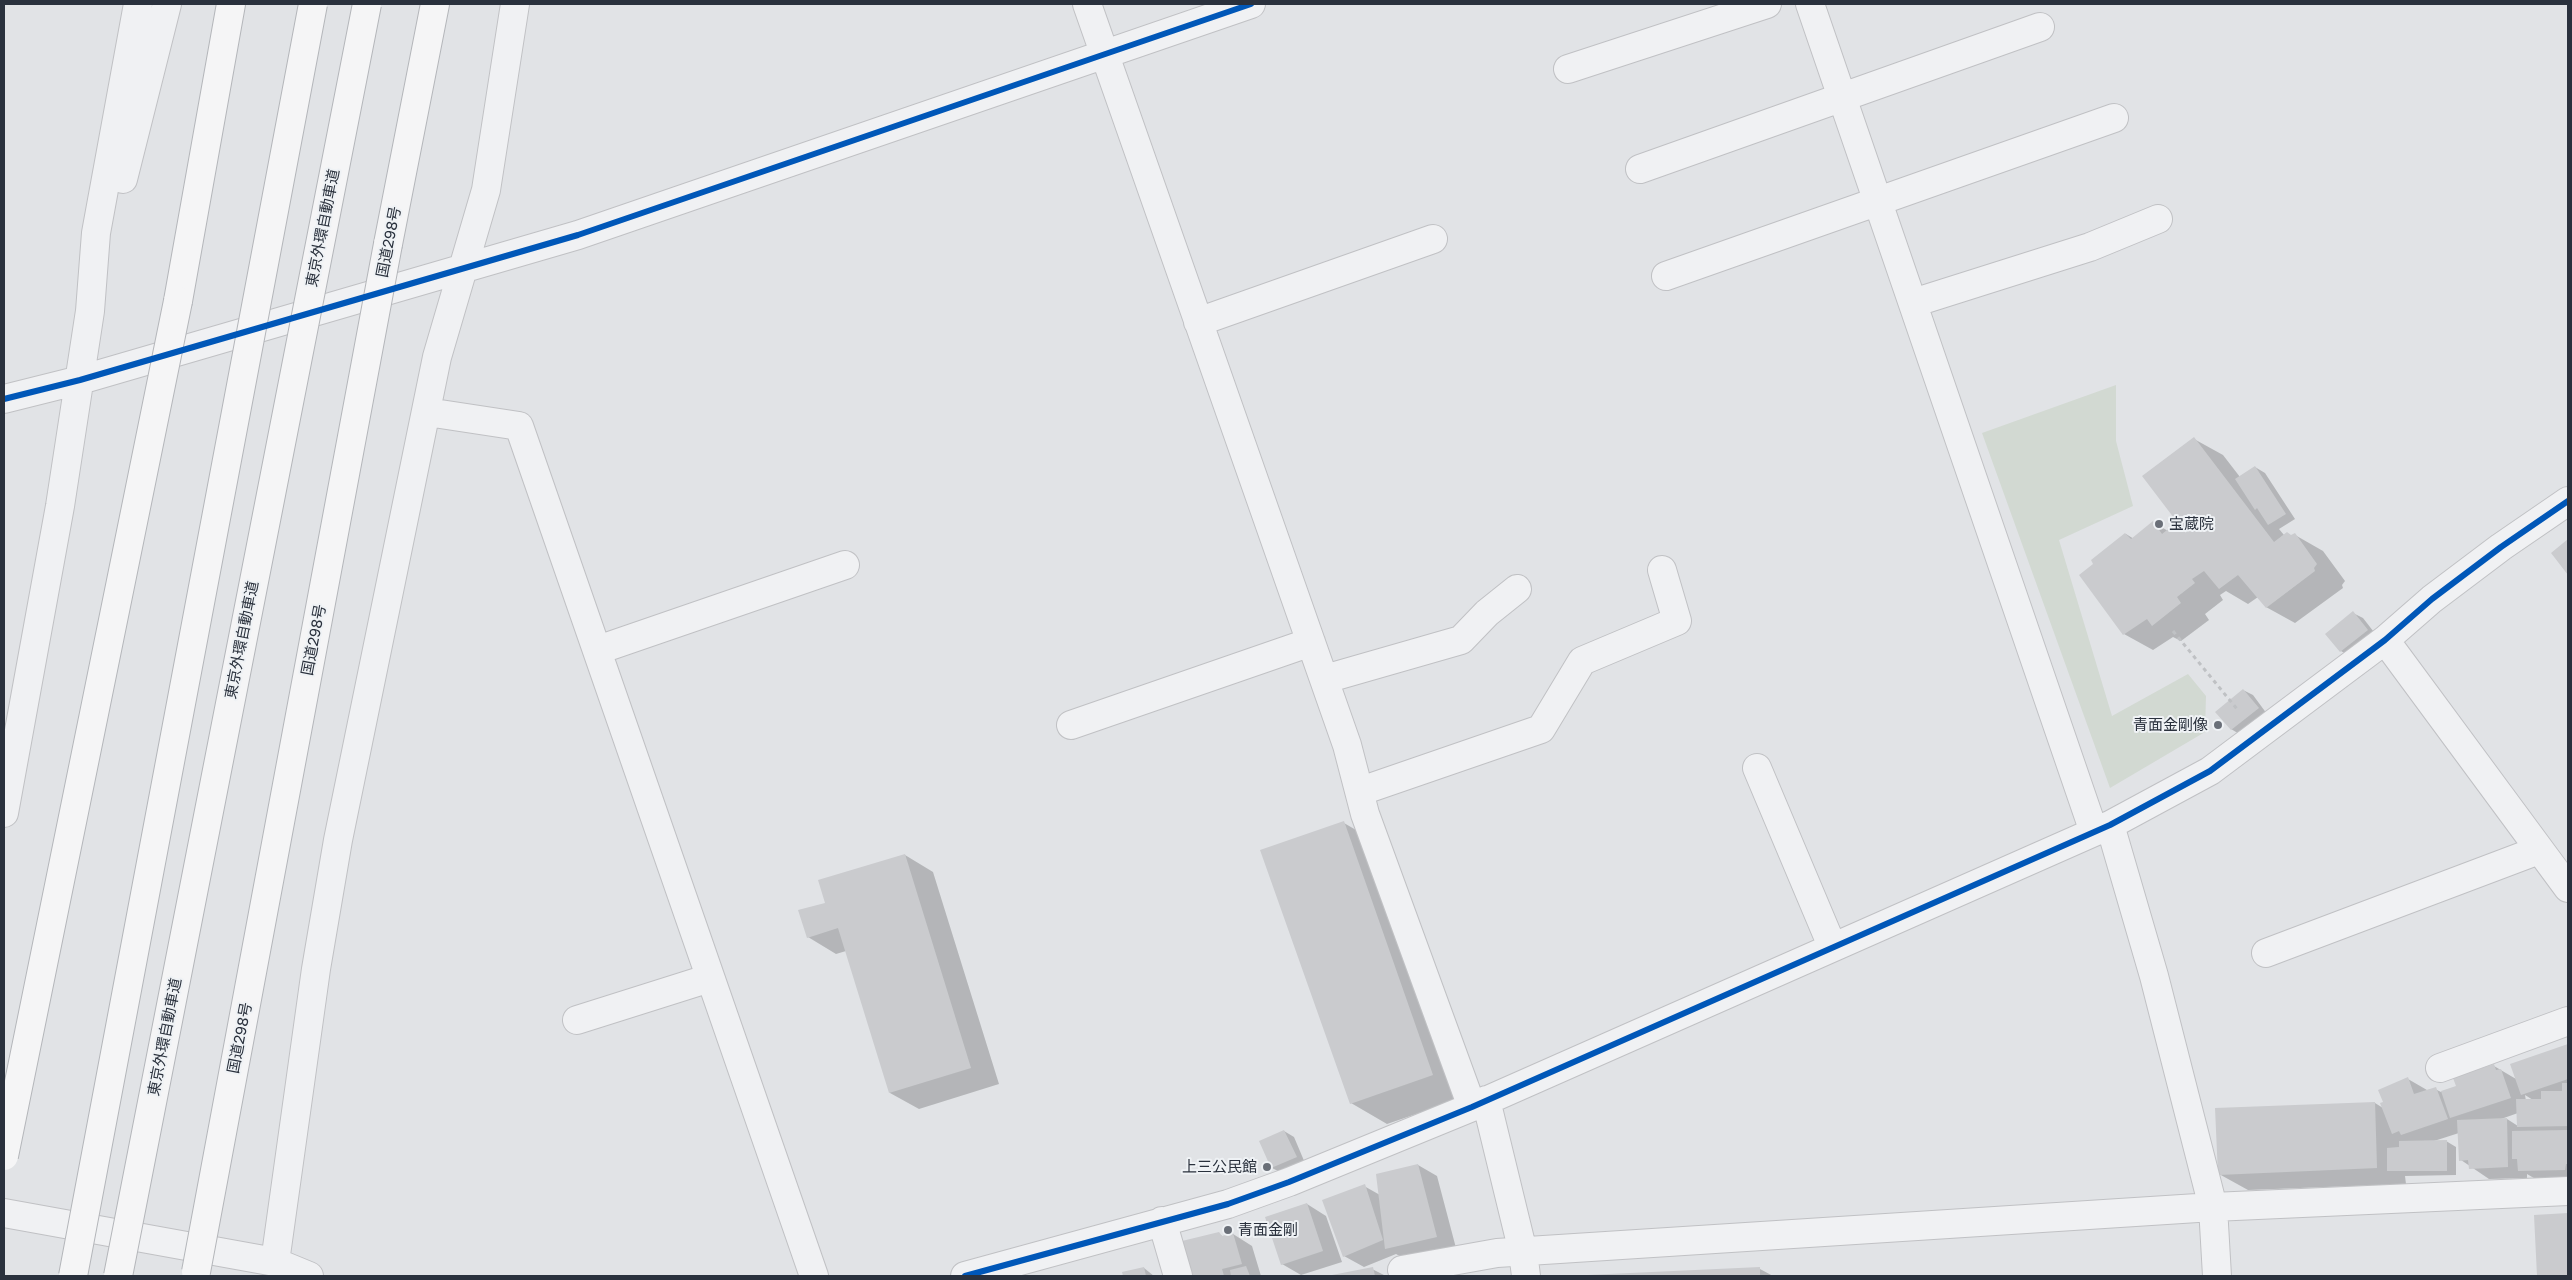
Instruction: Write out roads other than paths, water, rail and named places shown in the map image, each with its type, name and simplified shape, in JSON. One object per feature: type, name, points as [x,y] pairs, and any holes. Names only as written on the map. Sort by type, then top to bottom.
[{"type":"highway","points":[[4,1156],[178,301],[231,4]]},
{"type":"highway","points":[[73,1276],[313,4]]},
{"type":"highway","name":"東京外環自動車道","points":[[118,1276],[367,4]]},
{"type":"highway","name":"国道298号","points":[[195,1274],[388,244],[435,4]]},
{"type":"street","points":[[4,814],[60,506],[90,312],[96,233],[138,4]]},
{"type":"street","points":[[90,312],[167,4]]},
{"type":"street","points":[[1087,4],[1324,679],[1361,791],[1365,814],[1479,1103],[1524,1264]]},
{"type":"street","points":[[4,399],[80,380],[578,235],[1251,4]]},
{"type":"street","points":[[1568,69],[1767,4]]},
{"type":"street","points":[[1810,4],[1844,98],[1913,303],[2154,976],[2212,1207],[2217,1276]]},
{"type":"street","points":[[275,1262],[316,969],[338,840],[437,358],[486,190],[516,7]]},
{"type":"street","points":[[1640,169],[2040,27]]},
{"type":"street","points":[[1666,276],[2114,118]]},
{"type":"street","points":[[1913,303],[2090,247],[2158,219]]},
{"type":"street","points":[[1198,322],[1433,239]]},
{"type":"street","points":[[427,412],[519,426],[814,1276]]},
{"type":"street","points":[[964,1276],[1228,1204],[1289,1182],[1479,1103],[2102,828],[2210,771],[2385,640],[2432,599],[2493,553],[2568,501]]},
{"type":"street","points":[[598,650],[845,565]]},
{"type":"street","points":[[1361,791],[1541,729],[1582,661],[1677,620],[1662,570]]},
{"type":"street","points":[[1324,679],[1461,640],[1487,613],[1517,588]]},
{"type":"street","points":[[2385,640],[2568,888]]},
{"type":"street","points":[[1072,725],[1311,642]]},
{"type":"street","points":[[1757,768],[1832,946]]},
{"type":"street","points":[[2266,953],[2539,850]]},
{"type":"street","points":[[577,1020],[710,978]]},
{"type":"street","points":[[2440,1068],[2568,1021]]},
{"type":"street","points":[[1402,1270],[1496,1253],[1524,1264],[2212,1207],[2568,1191]]},
{"type":"street","points":[[4,1213],[275,1262],[308,1276]]},
{"type":"street","points":[[1162,1221],[1178,1276]]},
{"type":"place","name":"宝蔵院","points":[[2159,524]]},
{"type":"place","name":"青面金剛像","points":[[2218,725]]},
{"type":"place","name":"上三公民館","points":[[1267,1167]]},
{"type":"place","name":"青面金剛","points":[[1228,1230]]}]
